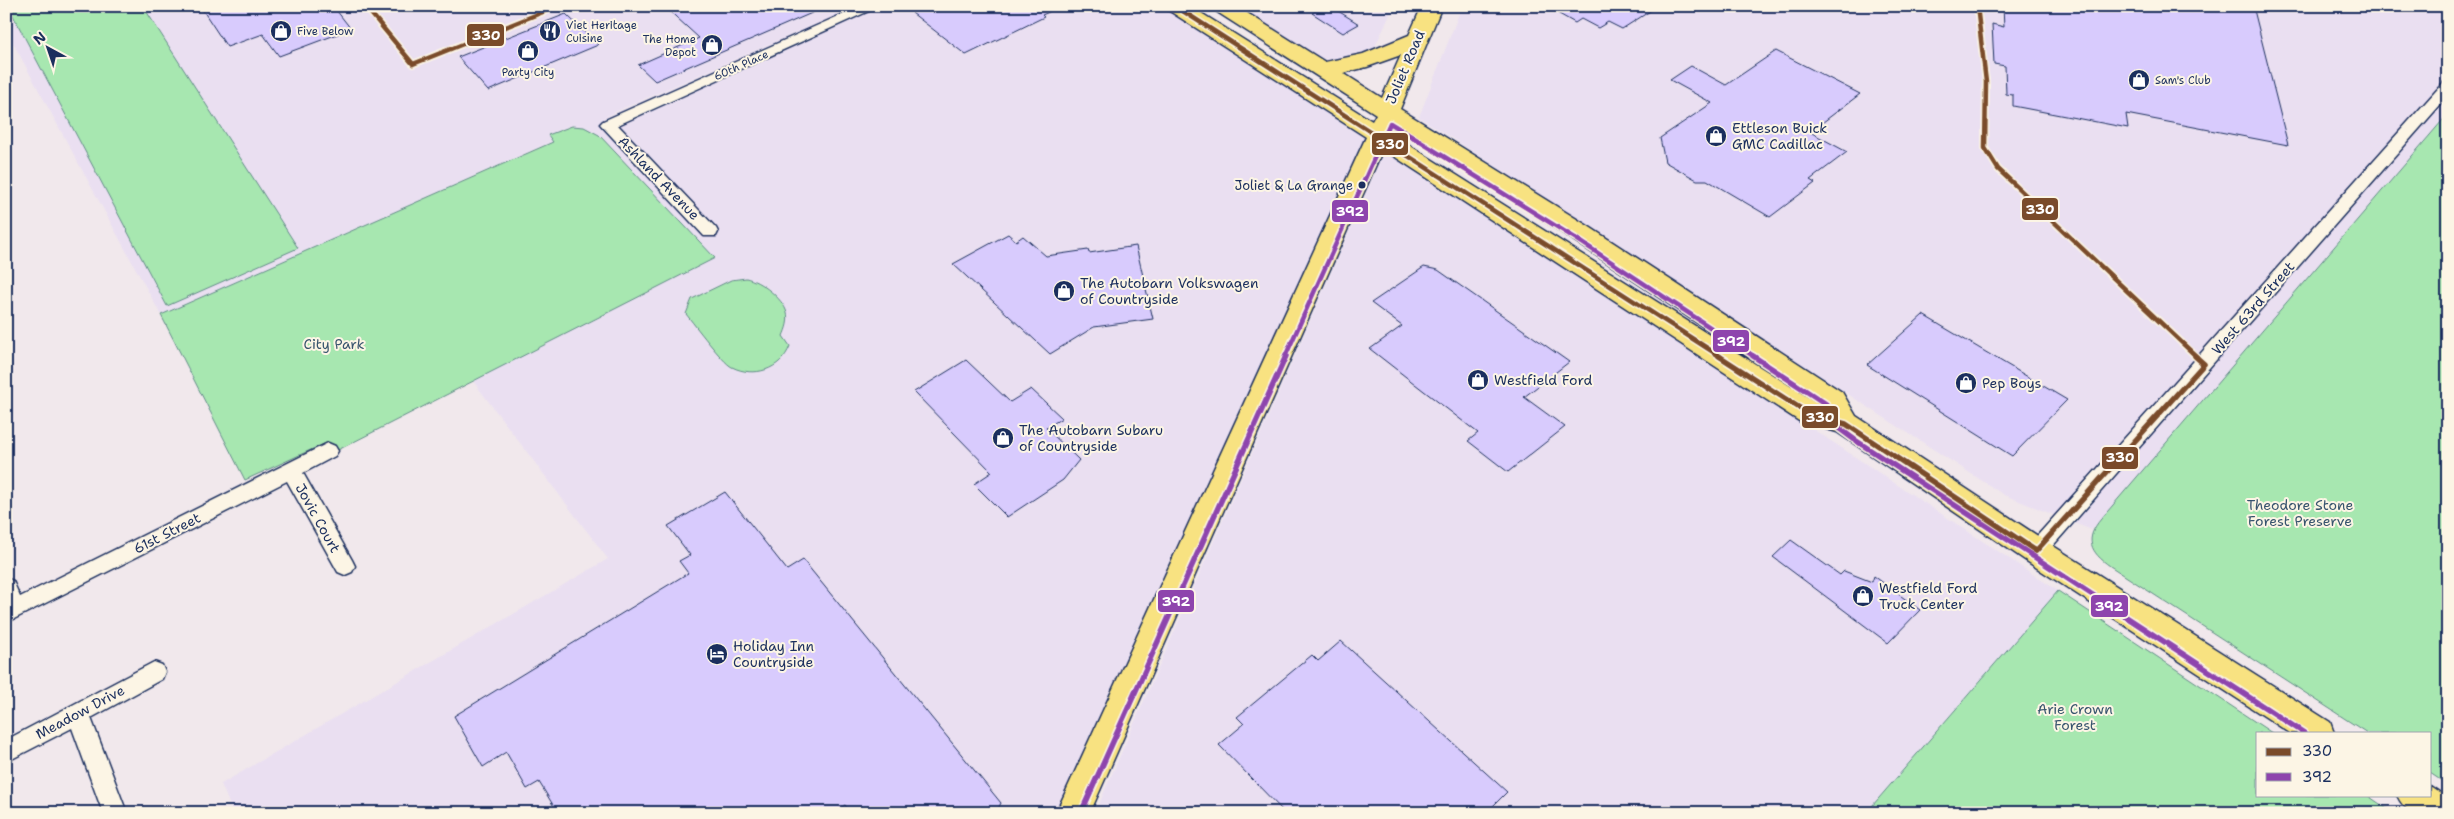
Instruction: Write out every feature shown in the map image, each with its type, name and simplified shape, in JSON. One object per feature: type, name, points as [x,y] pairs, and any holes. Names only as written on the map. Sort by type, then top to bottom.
[{"type":"main road","points":[[1175,6],[1382,123],[1809,414],[1846,424],[2036,551],[2316,732]]},
{"type":"main road","points":[[1221,6],[1323,69],[1382,123]]},
{"type":"main road","name":"Joliet Road","points":[[1073,813],[1382,123],[1432,6]]},
{"type":"main road","points":[[1323,69],[1341,68],[1372,60],[1416,40]]},
{"type":"main road","points":[[2416,796],[2441,813]]},
{"type":"street","name":"60th Place","points":[[608,124],[873,6]]},
{"type":"street","name":"West 63rd Street","points":[[2036,551],[2234,330],[2448,86]]},
{"type":"street","name":"Ashland Avenue","points":[[608,124],[710,232]]},
{"type":"street","name":"61st Street","points":[[10,612],[328,451]]},
{"type":"street","name":"Jovic Court","points":[[291,470],[345,566]]},
{"type":"street","points":[[6,586],[10,612]]},
{"type":"street","name":"Meadow Drive","points":[[6,752],[154,672]]},
{"type":"street","points":[[78,713],[115,813]]},
{"type":"shaded area","points":[[6,6],[1192,6],[1375,127],[1068,813],[233,813],[221,784],[608,559],[473,381],[714,258],[595,134],[584,127],[548,135],[554,141],[161,315],[6,30]],"holes":[[[829,18],[600,120],[617,111]]]},
{"type":"shaded area","points":[[1233,6],[1394,6],[1373,51],[1353,61],[1334,63],[1311,54]]},
{"type":"shaded area","points":[[1462,6],[2448,6],[2448,114],[2092,530],[2004,495],[1419,117]]},
{"type":"shaded area","points":[[1386,147],[2058,591],[1866,813],[1095,813]]},
{"type":"green space","points":[[8,6],[143,6],[298,248],[167,306]]},
{"type":"green space","name":"Theodore Stone Forest Preserve","points":[[2448,114],[2448,785],[2432,774],[2432,732],[2365,732],[2103,561],[2094,550],[2091,539],[2092,533],[2101,519]]},
{"type":"green space","name":"City Park","points":[[572,126],[584,127],[599,135],[715,258],[334,452],[328,442],[245,480],[161,315],[553,142],[548,135]]},
{"type":"green space","points":[[746,278],[764,286],[776,296],[785,307],[788,316],[783,336],[790,346],[786,354],[773,366],[758,372],[740,370],[728,364],[686,314],[692,299],[731,280]]},
{"type":"green space","name":"Arie Crown Forest","points":[[2058,591],[2270,732],[2256,732],[2256,796],[2368,796],[2393,813],[1866,813]]},
{"type":"building","name":"Five Below","points":[[200,6],[333,6],[351,29],[279,56],[263,34],[227,47]]},
{"type":"building","name":"The Home Depot","points":[[664,6],[828,6],[655,81],[638,65],[699,38]]},
{"type":"building","points":[[926,6],[1062,6],[1042,15],[1044,17],[966,55],[912,13]]},
{"type":"building","points":[[1325,6],[1330,6],[1359,24],[1343,33],[1312,13]]},
{"type":"building","points":[[1545,6],[1658,6],[1622,29],[1608,22],[1598,28],[1581,19],[1575,23]]},
{"type":"building","name":"Sam's Club","points":[[2003,6],[2253,6],[2288,145],[2126,114],[2128,128],[2013,106],[2013,95],[2006,94],[2005,66],[1994,64],[1992,24],[2004,27]]},
{"type":"building","name":"Party City","points":[[566,14],[598,45],[488,91],[458,57]]},
{"type":"building","name":"Ettleson Buick GMC Cadillac","points":[[1776,51],[1860,94],[1810,132],[1847,152],[1810,180],[1815,183],[1770,217],[1707,180],[1697,180],[1665,162],[1660,138],[1712,103],[1670,80],[1691,66],[1726,85]]},
{"type":"building","name":"The Autobarn Volkswagen of Countryside","points":[[1008,234],[1016,241],[1023,236],[1046,256],[1088,250],[1089,253],[1136,246],[1153,319],[1094,327],[1050,354],[953,264]]},
{"type":"building","name":"Westfield Ford","points":[[1424,267],[1438,270],[1569,362],[1524,397],[1565,427],[1508,472],[1468,441],[1478,433],[1370,349],[1402,326],[1371,303]]},
{"type":"building","name":"Pep Boys","points":[[1923,315],[2067,400],[2012,456],[1867,365]]},
{"type":"building","name":"The Autobarn Subaru of Countryside","points":[[966,360],[1010,402],[1031,389],[1062,418],[1046,428],[1079,460],[1063,480],[1007,517],[974,484],[992,472],[914,392]]},
{"type":"building","name":"Holiday Inn Countryside","points":[[725,492],[787,570],[803,560],[1001,803],[996,813],[851,813],[845,805],[834,813],[558,813],[539,782],[527,789],[506,752],[483,767],[454,716],[688,573],[679,561],[690,555],[668,526]]},
{"type":"building","name":"Westfield Ford Truck Center","points":[[1791,540],[1840,575],[1844,571],[1872,582],[1874,576],[1920,610],[1888,643],[1773,557]]},
{"type":"building","points":[[1341,641],[1507,792],[1486,813],[1285,813],[1219,745],[1244,724],[1237,717],[1312,655],[1318,661]]},
{"type":"transit line","name":"330","points":[[365,6],[413,64]]},
{"type":"transit line","name":"330","points":[[413,64],[558,6]]},
{"type":"transit line","name":"330","points":[[1175,6],[1809,414],[1846,424],[2036,551]]},
{"type":"transit line","name":"330","points":[[1977,6],[1986,82],[1985,148],[1998,169],[2204,364]]},
{"type":"transit line","name":"392","points":[[1081,813],[1390,123],[1575,238],[1826,404],[1840,429],[1855,440],[2302,732]]},
{"type":"transit line","name":"330","points":[[2036,551],[2204,364]]},
{"type":"place","name":"Five Below","points":[[281,31]]},
{"type":"place","name":"Viet Heritage Cuisine","points":[[550,31]]},
{"type":"place","name":"The Home Depot","points":[[712,45]]},
{"type":"place","name":"Party City","points":[[528,51]]},
{"type":"place","name":"Sam's Club","points":[[2139,80]]},
{"type":"place","name":"Ettleson Buick GMC Cadillac","points":[[1716,136]]},
{"type":"place","name":"Joliet & La Grange","points":[[1362,185]]},
{"type":"place","name":"The Autobarn Volkswagen of Countryside","points":[[1064,291]]},
{"type":"place","name":"Westfield Ford","points":[[1478,380]]},
{"type":"place","name":"Pep Boys","points":[[1966,383]]},
{"type":"place","name":"The Autobarn Subaru of Countryside","points":[[1003,438]]},
{"type":"place","name":"Westfield Ford Truck Center","points":[[1863,596]]},
{"type":"place","name":"Holiday Inn Countryside","points":[[717,654]]}]
